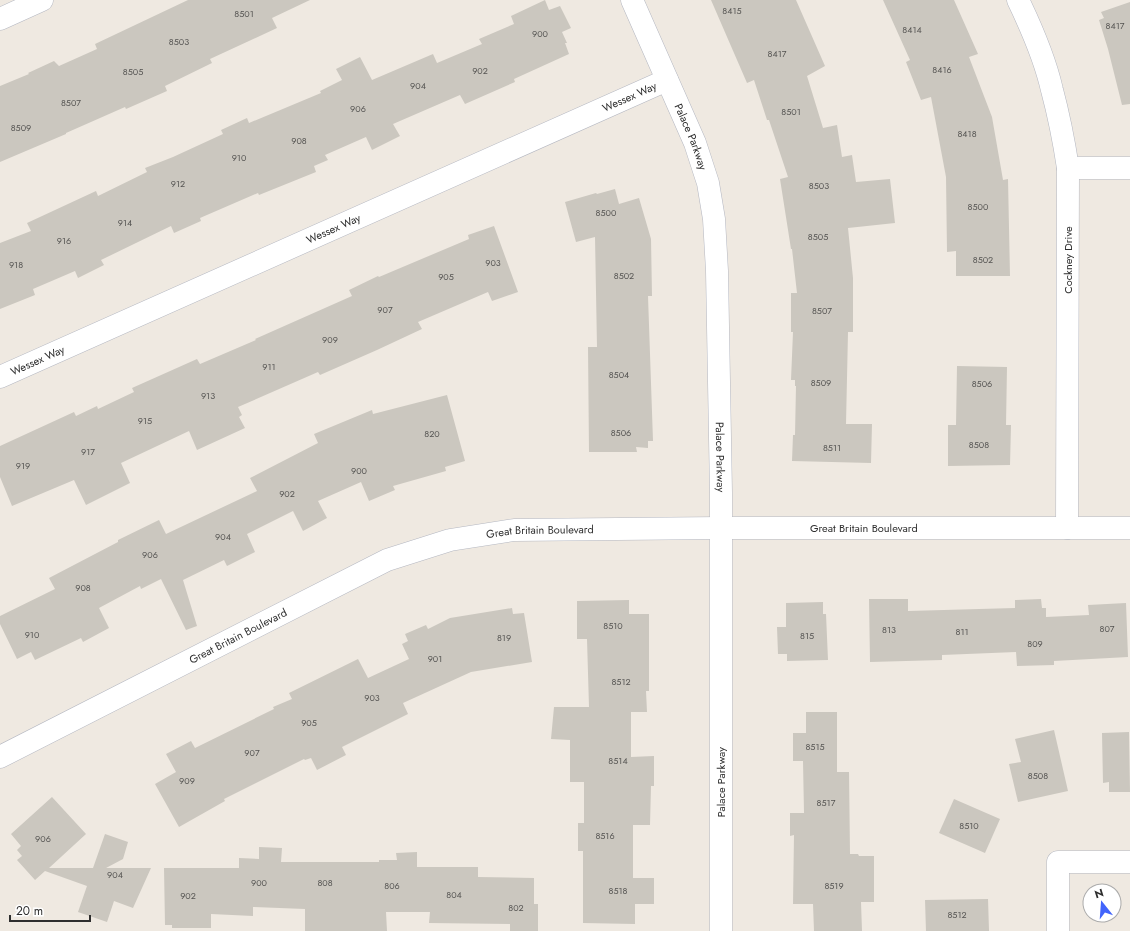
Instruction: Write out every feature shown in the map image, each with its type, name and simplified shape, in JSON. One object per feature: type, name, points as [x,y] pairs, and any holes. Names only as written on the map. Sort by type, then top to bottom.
[{"type":"street","points":[[0,19],[42,0]]},
{"type":"street","name":"Palace Parkway","points":[[632,0],[695,143],[708,183],[714,219],[717,270],[721,528],[721,931]]},
{"type":"street","name":"Cockney Drive","points":[[1018,0],[1041,54],[1052,88],[1060,121],[1068,168],[1067,528]]},
{"type":"street","name":"Wessex Way","points":[[0,377],[668,80]]},
{"type":"street","points":[[1068,168],[1130,168]]},
{"type":"street","name":"Great Britain Boulevard","points":[[0,756],[387,560],[450,540],[514,530],[721,528],[1130,528]]},
{"type":"street","points":[[1058,931],[1058,862],[1130,862]]},
{"type":"building","points":[[188,0],[310,0],[272,18],[277,28],[210,59],[212,63],[165,86],[167,91],[126,109],[125,107],[0,162],[0,86],[29,74],[28,73],[54,61],[59,66],[97,49],[95,44]]},
{"type":"building","points":[[545,0],[549,10],[560,6],[571,28],[562,32],[567,43],[565,43],[569,54],[514,79],[515,82],[465,104],[460,95],[393,124],[400,136],[372,150],[366,137],[325,155],[328,160],[314,166],[316,172],[259,195],[258,193],[200,218],[201,221],[174,233],[171,226],[101,260],[104,265],[78,278],[75,271],[33,289],[35,295],[0,309],[0,243],[31,231],[27,223],[96,191],[98,196],[147,172],[145,168],[223,134],[221,130],[247,118],[249,123],[321,93],[320,91],[342,80],[336,69],[360,57],[372,80],[433,54],[437,63],[482,44],[479,39],[514,24],[511,16]]},
{"type":"building","points":[[711,0],[796,0],[825,66],[807,76],[823,128],[837,125],[842,157],[852,155],[856,182],[890,179],[895,223],[848,228],[853,278],[853,332],[848,332],[846,424],[872,424],[871,463],[792,461],[793,435],[795,435],[796,386],[795,380],[791,380],[793,332],[791,332],[791,293],[797,293],[792,249],[780,179],[788,177],[754,80],[747,83]]},
{"type":"building","points":[[883,0],[954,0],[978,54],[969,57],[992,117],[1003,180],[1008,179],[1010,276],[956,276],[956,251],[947,252],[946,177],[931,97],[921,100],[906,62],[910,60]]},
{"type":"building","points":[[1130,2],[1130,104],[1122,105],[1099,20],[1104,18],[1101,12]]},
{"type":"building","points":[[615,189],[619,204],[639,198],[651,239],[652,296],[648,296],[653,441],[648,441],[648,448],[636,447],[637,452],[589,452],[588,347],[597,347],[595,237],[576,242],[565,202]]},
{"type":"building","points":[[494,226],[518,292],[492,301],[488,292],[418,322],[422,329],[377,350],[320,375],[318,372],[238,407],[242,415],[239,417],[245,428],[197,450],[189,431],[121,463],[130,483],[86,505],[74,480],[12,506],[0,477],[0,446],[74,412],[76,416],[97,406],[98,409],[134,392],[132,388],[197,359],[200,364],[256,340],[255,339],[352,296],[349,290],[378,276],[379,277],[469,239],[468,235]]},
{"type":"building","points":[[957,366],[1007,367],[1006,425],[1011,425],[1010,465],[948,466],[948,425],[956,425]]},
{"type":"building","points":[[447,395],[465,461],[445,467],[446,471],[393,486],[395,490],[369,501],[361,482],[318,501],[327,518],[303,531],[293,511],[247,534],[255,552],[227,566],[224,560],[183,580],[197,626],[186,630],[161,579],[141,589],[140,586],[99,608],[109,628],[83,642],[81,638],[35,660],[31,652],[17,659],[0,624],[0,616],[55,589],[49,578],[118,542],[118,540],[159,520],[166,534],[257,491],[250,478],[318,443],[314,434],[372,410],[373,414]]},
{"type":"building","points":[[869,599],[908,599],[908,611],[1015,608],[1015,600],[1041,599],[1042,608],[1046,608],[1046,617],[1089,615],[1088,605],[1126,603],[1128,657],[1054,661],[1054,665],[1017,666],[1016,652],[942,655],[942,660],[870,662]]},
{"type":"building","points":[[629,600],[629,614],[649,614],[649,691],[646,691],[647,712],[631,712],[631,757],[654,756],[654,786],[651,786],[650,825],[633,825],[633,878],[654,878],[654,904],[635,904],[635,924],[583,923],[583,851],[578,851],[578,823],[584,823],[584,782],[570,782],[570,740],[551,739],[554,707],[589,707],[587,639],[577,639],[577,601]]},
{"type":"building","points":[[823,602],[823,614],[826,614],[828,660],[787,661],[787,654],[778,654],[777,627],[786,627],[786,603]]},
{"type":"building","points":[[512,608],[513,614],[524,613],[532,662],[471,672],[403,703],[408,714],[342,747],[346,755],[317,770],[311,758],[304,759],[224,799],[225,801],[179,827],[155,784],[176,772],[166,754],[191,741],[195,748],[274,709],[273,707],[292,699],[289,693],[358,659],[368,678],[409,659],[402,644],[408,641],[405,634],[426,625],[428,629],[450,618]]},
{"type":"building","points":[[806,712],[837,712],[837,772],[849,772],[850,854],[858,854],[859,856],[874,856],[874,902],[861,902],[862,931],[814,931],[813,904],[793,904],[794,835],[790,836],[790,813],[804,813],[803,761],[793,761],[793,733],[806,733]]},
{"type":"building","points":[[1054,730],[1068,791],[1018,802],[1009,764],[1021,762],[1015,739]]},
{"type":"building","points":[[1129,732],[1130,792],[1109,792],[1109,782],[1103,783],[1102,733]]},
{"type":"building","points":[[52,797],[86,834],[49,868],[93,868],[105,834],[128,842],[123,859],[106,868],[151,868],[133,908],[114,901],[107,922],[78,912],[87,886],[45,871],[35,880],[17,860],[22,856],[17,850],[21,846],[11,834]]},
{"type":"building","points":[[954,799],[1000,819],[985,853],[939,833]]},
{"type":"building","points":[[259,847],[282,848],[281,862],[379,862],[379,860],[397,860],[396,853],[417,852],[417,867],[478,867],[478,877],[534,878],[534,904],[538,904],[538,931],[510,931],[510,924],[429,923],[430,912],[386,912],[387,931],[305,931],[305,909],[253,907],[253,916],[211,914],[211,928],[172,928],[172,925],[165,925],[164,868],[239,868],[239,858],[259,859]]},
{"type":"building","points":[[988,899],[989,931],[926,931],[925,900]]}]
